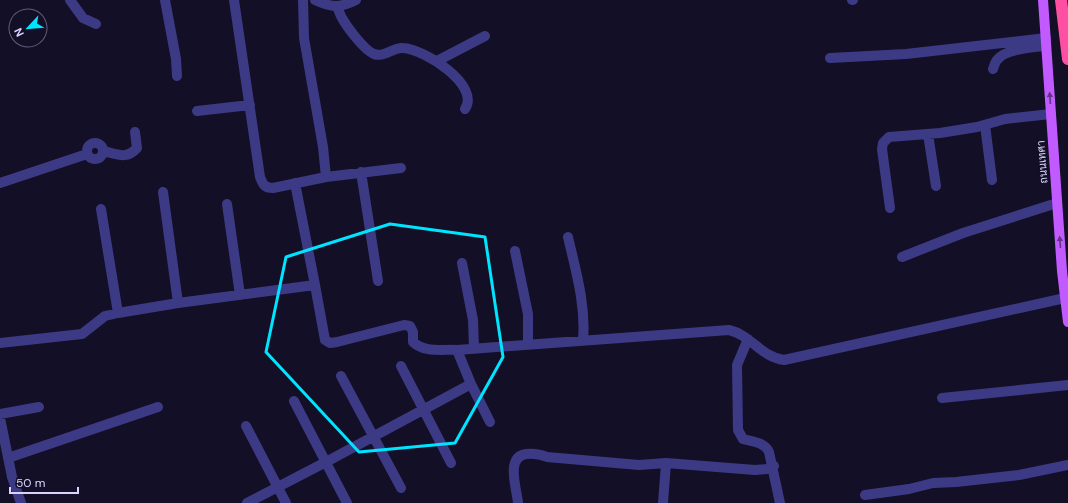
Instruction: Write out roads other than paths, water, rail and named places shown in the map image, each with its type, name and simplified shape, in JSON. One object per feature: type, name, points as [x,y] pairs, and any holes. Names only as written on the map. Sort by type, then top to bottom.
[{"type":"highway","points":[[1062,0],[1068,60]]},
{"type":"main road","name":"ถนนเทศา","points":[[1043,0],[1057,203],[1068,322]]},
{"type":"street","points":[[70,0],[83,18],[96,24]]},
{"type":"street","points":[[165,0],[176,59],[177,76]]},
{"type":"street","points":[[234,0],[260,177],[263,184],[267,188],[273,188],[326,177],[401,168]]},
{"type":"street","points":[[303,0],[304,38],[323,147],[326,177]]},
{"type":"street","points":[[315,0],[325,5],[337,7],[347,5],[356,0]]},
{"type":"street","points":[[337,7],[341,18],[350,31],[374,54],[379,55],[403,48],[414,50],[437,61],[451,72],[467,93],[468,100],[465,109]]},
{"type":"street","points":[[437,61],[485,36]]},
{"type":"street","points":[[830,58],[906,54],[1046,42]]},
{"type":"street","points":[[993,69],[997,60],[1004,54],[1046,42]]},
{"type":"street","points":[[197,111],[250,105]]},
{"type":"street","points":[[890,208],[883,143],[889,137],[928,134],[985,125],[1005,120],[1051,114]]},
{"type":"street","points":[[985,125],[987,152],[992,180]]},
{"type":"street","points":[[0,183],[87,154],[90,158],[95,160],[102,156],[103,150],[126,156],[137,148],[135,132]]},
{"type":"street","points":[[928,134],[936,186]]},
{"type":"street","points":[[361,172],[378,281]]},
{"type":"street","points":[[295,183],[323,333],[327,343],[346,340],[404,325],[410,326],[413,332],[414,342],[419,347],[429,349],[457,350],[729,330],[742,334],[769,356],[777,359],[789,360],[1065,298]]},
{"type":"street","points":[[163,192],[178,303]]},
{"type":"street","points":[[902,257],[963,233],[1057,203]]},
{"type":"street","points":[[227,204],[240,295]]},
{"type":"street","points":[[101,209],[118,313]]},
{"type":"street","points":[[568,237],[582,300],[584,325],[583,340]]},
{"type":"street","points":[[515,252],[528,314],[528,344]]},
{"type":"street","points":[[462,263],[473,320],[474,348]]},
{"type":"street","points":[[0,343],[82,334],[105,316],[118,313],[178,303],[315,285]]},
{"type":"street","points":[[748,339],[737,364],[738,430],[743,439],[759,443],[768,449],[774,466],[780,503]]},
{"type":"street","points":[[457,350],[471,384],[490,422]]},
{"type":"street","points":[[401,366],[451,463]]},
{"type":"street","points":[[341,376],[401,488]]},
{"type":"street","points":[[246,503],[471,384]]},
{"type":"street","points":[[942,398],[1068,385]]},
{"type":"street","points":[[294,401],[347,503]]},
{"type":"street","points":[[0,414],[39,407]]},
{"type":"street","points":[[8,458],[158,408]]},
{"type":"street","points":[[0,418],[12,477],[21,503]]},
{"type":"street","points":[[246,426],[286,503]]},
{"type":"street","points":[[518,503],[514,480],[514,468],[517,457],[522,454],[531,453],[553,458],[639,465],[666,463],[755,470],[767,469],[774,466]]},
{"type":"street","points":[[664,503],[666,463]]},
{"type":"street","points":[[864,495],[903,490],[933,483],[1019,475],[1068,465]]}]
